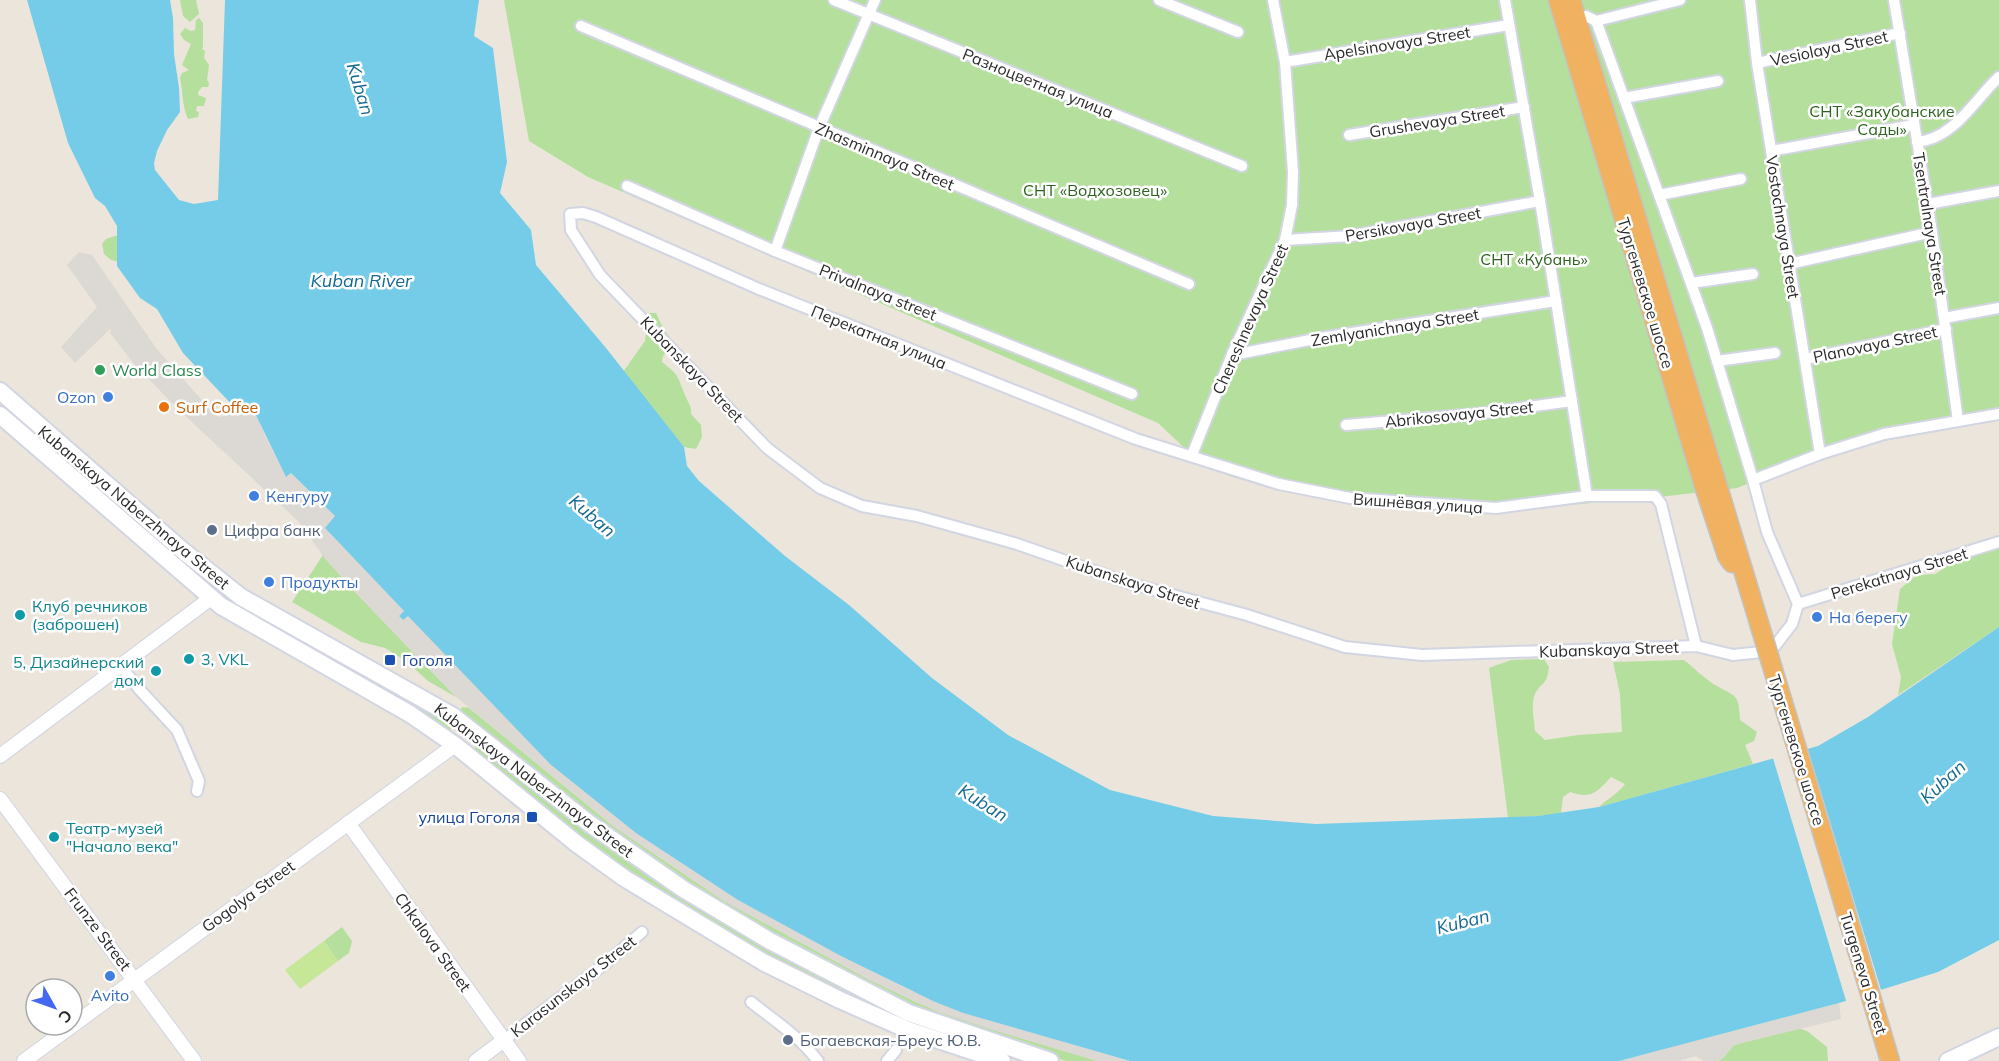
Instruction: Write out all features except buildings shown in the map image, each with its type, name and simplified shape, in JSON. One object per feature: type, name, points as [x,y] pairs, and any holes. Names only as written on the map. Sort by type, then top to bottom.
[{"type":"highway","name":"Тургеневское шоссе","points":[[1563,1],[1587,19],[1748,587],[1838,885]]},
{"type":"highway","name":"Тургеневское шоссе","points":[[1563,1],[1727,556],[1748,587]]},
{"type":"highway","name":"Turgeneva Street","points":[[1838,885],[1890,1061]]},
{"type":"main road","name":"Kubanskaya Naberzhnaya Street","points":[[0,392],[5,415],[211,598],[411,714],[455,745],[576,844],[624,878],[763,962],[889,1022],[1002,1061]]},
{"type":"main road","name":"Kubanskaya Naberzhnaya Street","points":[[5,415],[241,597],[430,702],[470,728],[590,824],[683,889],[770,941],[909,1013],[1050,1061]]},
{"type":"main road","name":"Gogolya Street","points":[[455,745],[470,728]]},
{"type":"main road","points":[[1948,1061],[1999,1037]]},
{"type":"street","name":"Разноцветная улица","points":[[834,0],[1242,166]]},
{"type":"street","points":[[776,251],[819,128],[875,0]]},
{"type":"street","points":[[1159,0],[1238,32]]},
{"type":"street","name":"Chereshnevaya Street","points":[[1194,456],[1233,352],[1285,240],[1292,205],[1293,172],[1285,62],[1273,0]]},
{"type":"street","points":[[1505,0],[1587,496]]},
{"type":"street","points":[[1680,0],[1587,19],[1624,98],[1691,283],[1717,361],[1767,532],[1798,604]]},
{"type":"street","name":"Vostochnaya Street","points":[[1750,0],[1757,63],[1819,454]]},
{"type":"street","name":"Tsentralnaya Street","points":[[1895,0],[1913,125],[1928,204],[1958,416]]},
{"type":"street","name":"Apelsinovaya Street","points":[[1285,62],[1509,25]]},
{"type":"street","name":"Zhasminnaya Street","points":[[581,26],[1189,284]]},
{"type":"street","name":"Vesiolaya Street","points":[[1757,63],[1900,33]]},
{"type":"street","points":[[1917,142],[1928,141],[1954,126],[1999,76]]},
{"type":"street","points":[[1624,98],[1718,81]]},
{"type":"street","name":"Grushevaya Street","points":[[1349,135],[1524,107]]},
{"type":"street","points":[[1771,151],[1913,125]]},
{"type":"street","points":[[1659,195],[1741,179]]},
{"type":"street","name":"Privalnaya street","points":[[627,186],[776,251],[1132,394]]},
{"type":"street","points":[[1928,204],[1999,191]]},
{"type":"street","name":"Persikovaya Street","points":[[1285,240],[1351,236],[1540,201]]},
{"type":"street","name":"Перекатная улица","points":[[570,214],[583,213],[596,217],[759,289],[984,379],[1136,439],[1194,456]]},
{"type":"street","name":"Kubanskaya Street","points":[[570,214],[570,230],[600,274],[767,448],[820,488],[862,506],[917,516],[1017,544],[1132,584],[1247,615],[1345,647],[1422,655],[1696,646],[1733,656],[1771,651],[1792,624],[1798,604]]},
{"type":"street","points":[[1790,264],[1932,232]]},
{"type":"street","points":[[1691,283],[1753,274]]},
{"type":"street","name":"Zemlyanichnaya Street","points":[[1233,352],[1243,353],[1320,338],[1556,301]]},
{"type":"street","name":"Planovaya Street","points":[[1804,359],[1999,308]]},
{"type":"street","points":[[1717,361],[1775,353]]},
{"type":"street","name":"Abrikosovaya Street","points":[[1346,425],[1476,414],[1572,401]]},
{"type":"street","points":[[1753,480],[1819,454],[1884,434],[1958,416],[1999,414]]},
{"type":"street","name":"Вишнёвая улица","points":[[1194,456],[1279,484],[1350,498],[1496,508],[1587,496],[1655,496],[1661,504],[1696,646]]},
{"type":"street","name":"Perekatnaya Street","points":[[1798,604],[1999,542]]},
{"type":"street","points":[[0,756],[211,598]]},
{"type":"street","points":[[121,666],[177,730],[196,771],[199,781],[197,791]]},
{"type":"street","name":"Gogolya Street","points":[[24,1061],[455,745]]},
{"type":"street","name":"Frunze Street","points":[[0,799],[194,1061]]},
{"type":"street","name":"Chkalova Street","points":[[348,823],[519,1061]]},
{"type":"street","name":"Karasunskaya Street","points":[[476,1061],[605,964],[642,932]]},
{"type":"street","points":[[751,1002],[792,1033],[818,1061]]},
{"type":"street","points":[[887,1061],[896,1050]]},
{"type":"green space","points":[[180,0],[196,0],[199,14],[190,22],[183,16]]},
{"type":"green space","points":[[504,0],[1999,0],[1999,416],[1885,437],[1820,454],[1737,488],[1500,511],[1346,501],[1291,493],[1229,476],[1192,455],[1158,423],[588,177],[529,141]]},
{"type":"green space","points":[[199,18],[203,23],[202,49],[205,51],[204,58],[209,65],[207,80],[209,83],[208,87],[202,87],[198,92],[198,95],[206,98],[204,106],[197,106],[198,117],[188,119],[180,78],[182,73],[189,70],[182,65],[191,44],[180,34],[185,28],[195,30],[196,20]]},
{"type":"green space","points":[[118,235],[120,262],[111,260],[104,254],[102,244],[106,239]]},
{"type":"green space","points":[[649,313],[656,313],[674,343],[663,356],[662,362],[677,377],[691,414],[701,425],[702,437],[696,449],[684,447],[623,372],[645,341]]},
{"type":"green space","points":[[15,419],[87,480],[107,492],[214,583],[451,720],[453,726],[450,730],[446,730],[229,603]]},
{"type":"green space","points":[[1999,548],[1999,627],[1898,695],[1901,677],[1892,644],[1900,589],[1917,575],[1935,574],[1953,563]]},
{"type":"green space","points":[[323,555],[355,592],[456,697],[428,681],[406,661],[385,648],[361,642],[292,602]]},
{"type":"green space","points":[[1544,659],[1549,667],[1547,677],[1534,696],[1533,706],[1535,731],[1545,740],[1622,732],[1620,694],[1613,662],[1684,660],[1715,685],[1735,696],[1740,720],[1757,732],[1754,741],[1745,745],[1753,764],[1599,807],[1625,784],[1611,777],[1589,795],[1570,792],[1563,797],[1561,813],[1508,818],[1489,668],[1511,660]]},
{"type":"green space","points":[[462,707],[469,708],[613,826],[724,901],[870,980],[939,1012],[1097,1061],[1066,1061],[916,1009],[719,906],[596,822],[460,712]]},
{"type":"green space","points":[[479,743],[755,938],[1036,1061],[1019,1061],[904,1022],[800,975],[603,857],[476,753],[474,749]]},
{"type":"green space","points":[[342,927],[352,941],[349,953],[338,961],[324,941]]},
{"type":"green space","points":[[324,941],[338,961],[300,989],[285,970]]},
{"type":"green space","points":[[1798,1028],[1807,1031],[1827,1047],[1828,1061],[1718,1061],[1734,1045]]},
{"type":"shaded area","points":[[79,252],[92,255],[156,348],[214,414],[218,417],[228,415],[251,404],[286,477],[291,473],[336,516],[325,528],[404,611],[399,616],[402,620],[408,615],[550,764],[738,900],[905,988],[963,1013],[1129,1061],[1097,1061],[996,1031],[915,1002],[724,901],[613,826],[456,697],[326,560],[298,521],[180,411],[135,365],[110,333],[111,328],[75,363],[61,347],[97,307],[67,265]]},
{"type":"shaded area","points":[[1839,1003],[1841,1019],[1734,1045],[1718,1061],[1704,1061],[1696,1056],[1679,1061],[1619,1061]]},
{"type":"water","name":"Kuban River","points":[[27,0],[170,0],[180,112],[167,130],[154,163],[155,170],[179,200],[194,204],[218,200],[225,0],[479,0],[474,36],[493,48],[507,162],[500,193],[531,230],[536,265],[606,348],[684,447],[687,466],[699,481],[785,556],[849,605],[932,678],[1008,735],[1110,790],[1213,816],[1316,824],[1538,816],[1599,807],[1818,746],[1868,717],[1999,627],[1999,940],[1938,972],[1839,1003],[1619,1061],[1130,1061],[963,1013],[933,1001],[841,956],[738,900],[636,833],[550,764],[408,616],[403,620],[399,616],[404,611],[325,528],[335,516],[291,473],[286,477],[251,405],[237,410],[183,353],[157,309],[140,298],[117,266],[117,226],[105,206],[95,198],[68,143]]},
{"type":"pier","points":[[1807,746],[1882,993],[1847,1004],[1772,755]]},
{"type":"place","name":"World Class","points":[[100,370]]},
{"type":"place","name":"Ozon","points":[[108,397]]},
{"type":"place","name":"Surf Coffee","points":[[164,407]]},
{"type":"place","name":"Кенгуру","points":[[254,496]]},
{"type":"place","name":"Цифра банк","points":[[212,530]]},
{"type":"place","name":"Продукты","points":[[269,582]]},
{"type":"place","name":"Клуб речников (заброшен)","points":[[20,615]]},
{"type":"place","name":"На берегу","points":[[1817,617]]},
{"type":"place","name":"3, VKL","points":[[189,659]]},
{"type":"place","name":"Гоголя","points":[[390,660]]},
{"type":"place","name":"5, Дизайнерский дом","points":[[156,671]]},
{"type":"place","name":"улица Гоголя","points":[[532,817]]},
{"type":"place","name":"Театр-музей \"Начало века\"","points":[[54,837]]},
{"type":"place","name":"Avito","points":[[110,976]]},
{"type":"place","name":"Богаевская-Бреус Ю.В.","points":[[788,1040]]},
{"type":"water label","name":"Kuban","points":[[360,89]]},
{"type":"water label","name":"Kuban","points":[[592,516]]},
{"type":"water label","name":"Kuban","points":[[1943,782]]},
{"type":"water label","name":"Kuban","points":[[983,803]]},
{"type":"water label","name":"Kuban","points":[[1463,922]]},
{"type":"park label","name":"СНТ «Закубанские Сады»","points":[[1882,120]]},
{"type":"park label","name":"СНТ «Водхозовец»","points":[[1095,190]]},
{"type":"park label","name":"СНТ «Кубань»","points":[[1534,259]]}]
